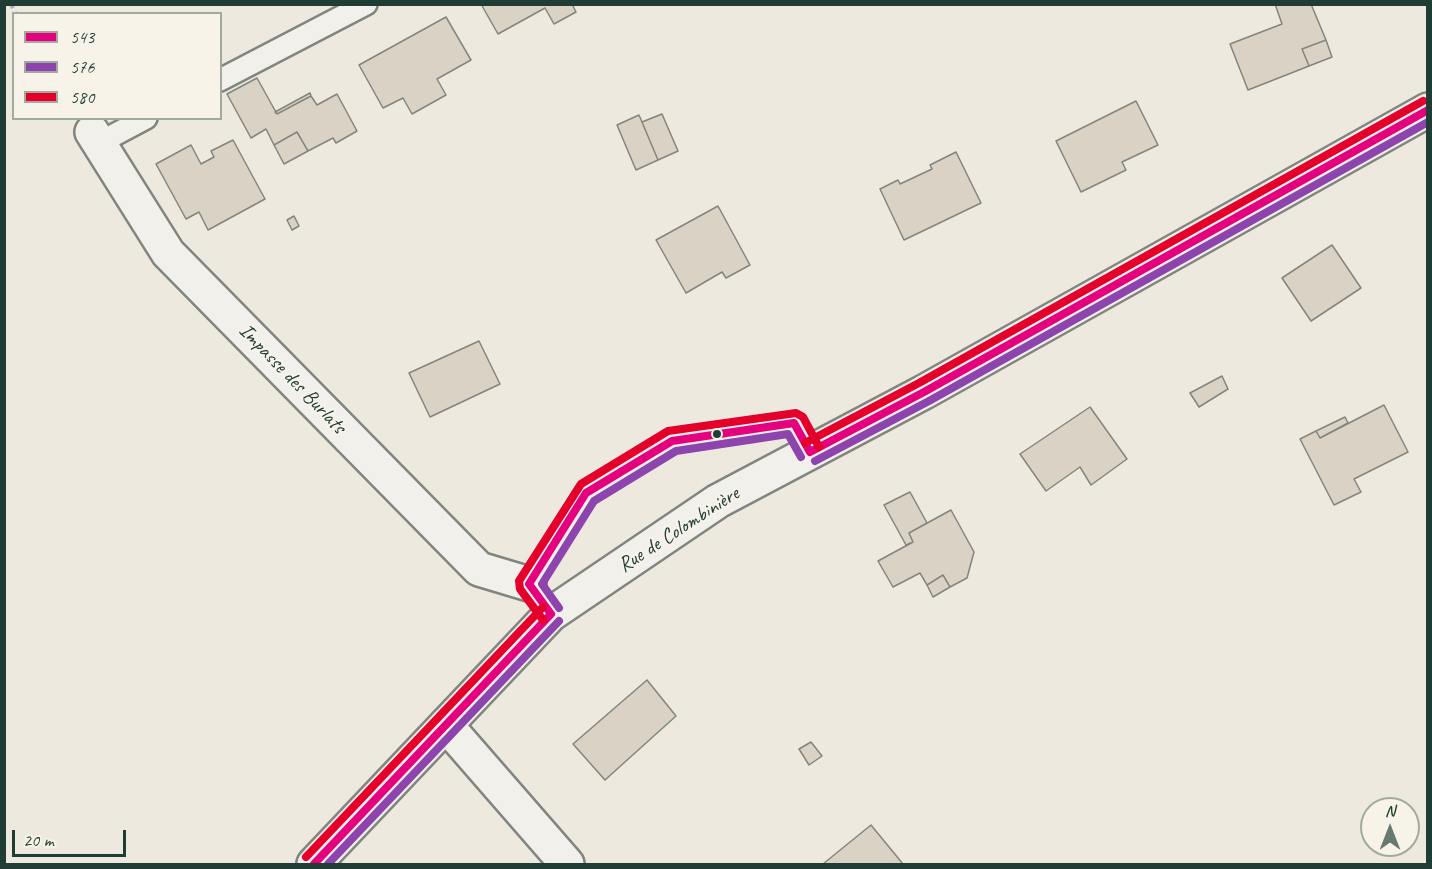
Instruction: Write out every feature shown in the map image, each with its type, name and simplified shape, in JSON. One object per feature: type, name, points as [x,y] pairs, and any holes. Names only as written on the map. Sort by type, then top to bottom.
[{"type":"street","name":"Rue de Colombinière","points":[[315,864],[551,614],[718,501],[924,392],[1428,110]]},
{"type":"street","name":"Impasse des Burlats","points":[[95,138],[168,253],[479,569],[530,584]]},
{"type":"street","points":[[446,724],[567,864]]},
{"type":"lane","points":[[222,79],[366,4]]},
{"type":"lane","points":[[95,138],[141,120]]},
{"type":"lane","points":[[551,614],[530,584],[586,493],[672,441],[794,423],[810,452]]},
{"type":"building","points":[[481,4],[572,4],[576,12],[554,24],[545,8],[498,34]]},
{"type":"building","points":[[1275,4],[1311,4],[1326,40],[1302,49],[1309,66],[1248,90],[1230,44],[1282,24]]},
{"type":"building","points":[[446,17],[471,60],[437,79],[446,95],[412,114],[403,98],[383,108],[359,65]]},
{"type":"building","points":[[1326,40],[1332,57],[1309,66],[1302,49]]},
{"type":"building","points":[[257,78],[277,114],[311,96],[317,105],[337,94],[357,131],[336,143],[333,138],[308,151],[297,132],[274,145],[266,129],[251,138],[227,94]]},
{"type":"building","points":[[310,93],[311,96],[277,114],[275,112]]},
{"type":"building","points":[[1136,101],[1158,145],[1122,162],[1126,170],[1081,192],[1056,141]]},
{"type":"building","points":[[662,114],[678,151],[658,160],[642,122]]},
{"type":"building","points":[[639,115],[658,160],[636,170],[617,125]]},
{"type":"building","points":[[297,132],[308,151],[284,164],[274,145]]},
{"type":"building","points":[[233,140],[265,199],[208,230],[199,212],[186,219],[156,164],[191,145],[201,164],[214,157],[211,151]]},
{"type":"building","points":[[956,152],[981,203],[904,240],[880,189],[898,180],[900,184],[932,169],[930,165]]},
{"type":"building","points":[[718,206],[750,265],[726,278],[722,272],[686,293],[656,240]]},
{"type":"building","points":[[294,216],[299,226],[292,230],[287,220]]},
{"type":"building","points":[[1332,245],[1361,288],[1311,321],[1282,278]]},
{"type":"building","points":[[479,341],[500,384],[430,417],[409,373]]},
{"type":"building","points":[[1222,376],[1228,389],[1199,407],[1190,393]]},
{"type":"building","points":[[1384,405],[1408,452],[1354,479],[1361,492],[1334,505],[1300,439],[1316,431],[1320,438]]},
{"type":"building","points":[[1090,407],[1127,459],[1091,485],[1080,467],[1046,491],[1020,454]]},
{"type":"building","points":[[1345,417],[1348,423],[1320,438],[1316,431]]},
{"type":"building","points":[[910,492],[927,523],[909,533],[913,542],[906,545],[884,505]]},
{"type":"building","points":[[951,510],[974,552],[967,578],[950,587],[943,575],[927,585],[920,573],[893,587],[878,561],[913,542],[909,533]]},
{"type":"building","points":[[943,575],[950,587],[933,597],[927,585]]},
{"type":"building","points":[[647,680],[676,716],[605,780],[573,744]]},
{"type":"building","points":[[811,742],[822,756],[809,765],[799,749]]},
{"type":"building","points":[[871,825],[903,864],[823,864]]},
{"type":"transit line","name":"580","points":[[805,443],[919,383],[1423,101]]},
{"type":"transit line","name":"543","points":[[810,452],[924,392],[1428,110]]},
{"type":"transit line","name":"576","points":[[815,461],[929,401],[1428,122]]},
{"type":"transit line","name":"580","points":[[543,620],[520,589],[519,581],[581,484],[668,431],[796,413],[803,417],[819,447]]},
{"type":"transit line","name":"543","points":[[551,614],[529,584],[586,493],[672,441],[794,423],[810,452]]},
{"type":"transit line","name":"576","points":[[559,608],[542,584],[594,501],[676,451],[788,434],[801,457]]},
{"type":"transit line","name":"580","points":[[306,857],[543,607]]},
{"type":"transit line","name":"543","points":[[314,864],[551,614]]},
{"type":"transit line","name":"576","points":[[328,864],[559,621]]}]
